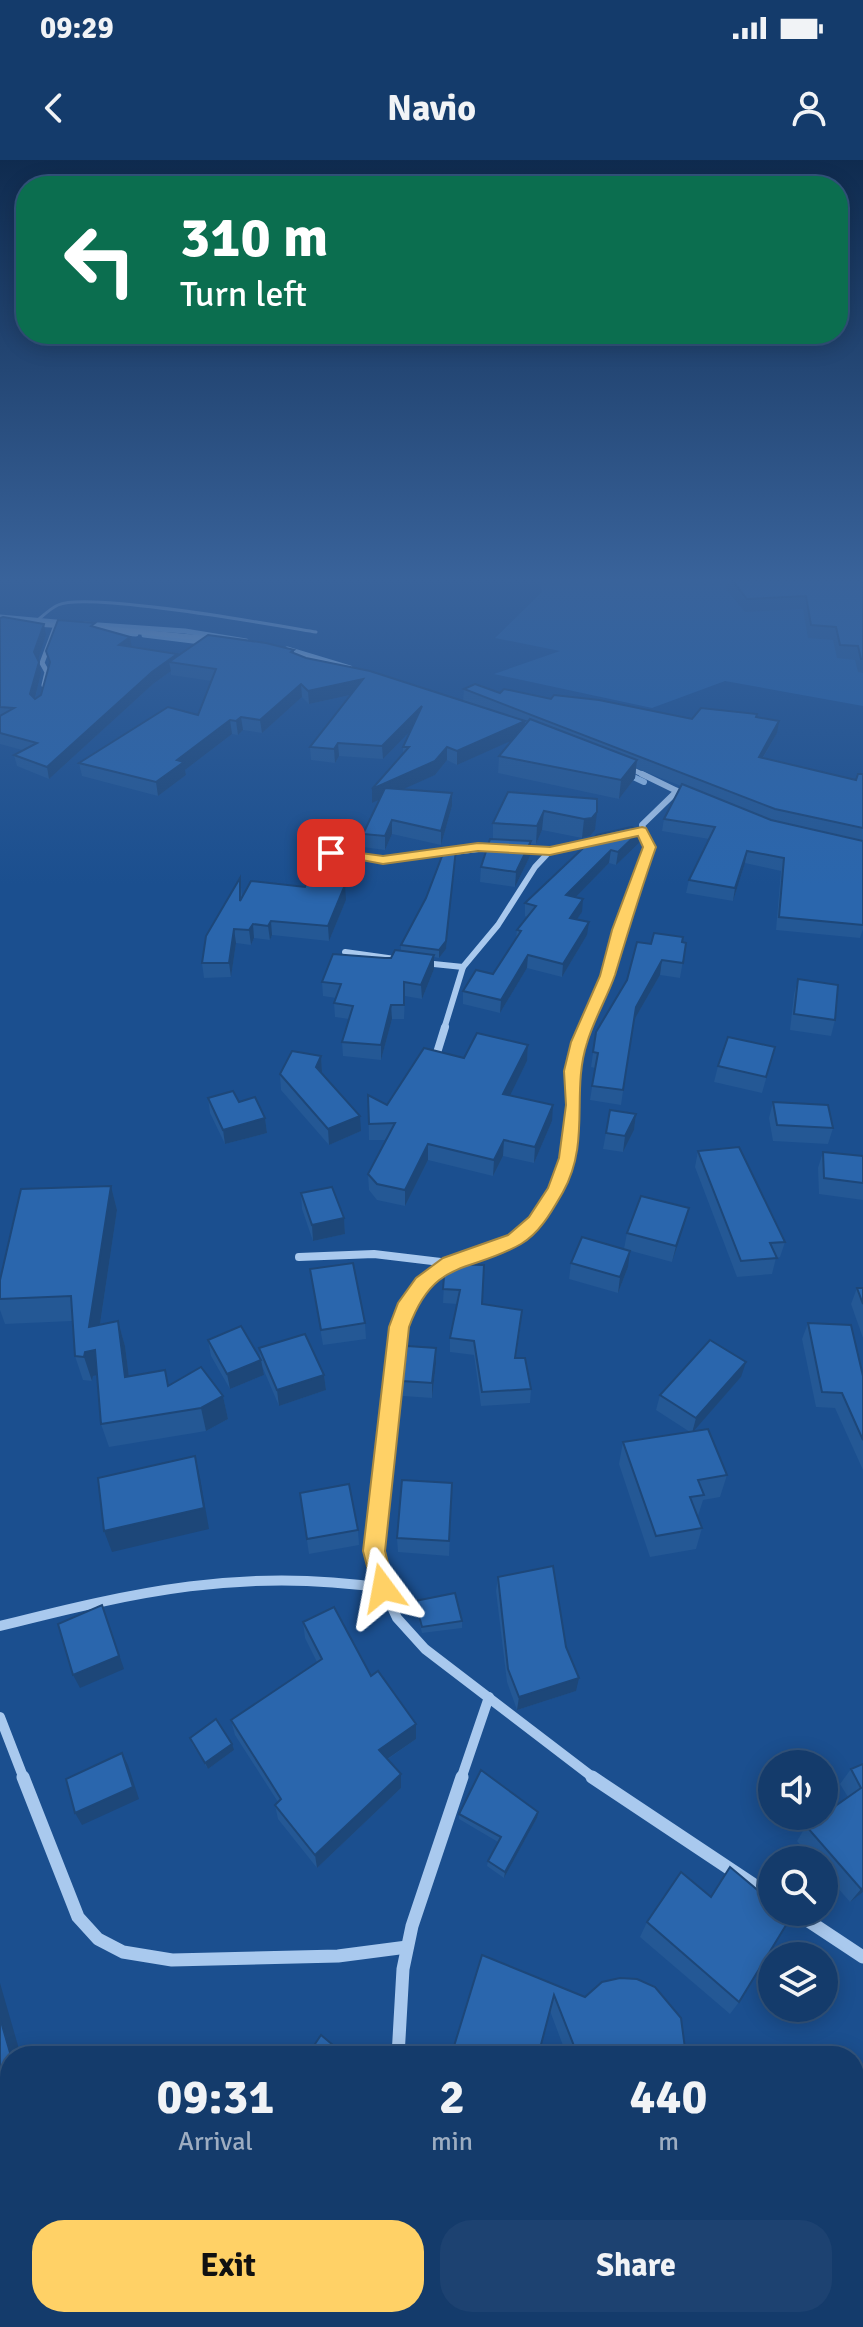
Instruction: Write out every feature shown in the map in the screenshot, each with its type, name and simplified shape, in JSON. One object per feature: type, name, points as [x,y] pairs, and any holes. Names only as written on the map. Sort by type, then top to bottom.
[{"type":"street","points":[[42,693],[45,681]]},
{"type":"street","points":[[615,762],[682,793],[642,825],[650,847],[649,854],[630,896],[607,976],[579,1042],[572,1071],[574,1105],[568,1158],[556,1188],[535,1222],[514,1239],[449,1263],[423,1283],[408,1303],[399,1327],[374,1551],[383,1588],[397,1618],[425,1649],[568,1761],[758,1888]]},
{"type":"street","points":[[630,833],[642,831]]},
{"type":"street","points":[[302,848],[383,860],[478,847],[550,851],[605,840]]},
{"type":"street","points":[[436,1056],[463,967],[498,925],[535,867],[550,851]]},
{"type":"street","points":[[345,952],[404,961]]},
{"type":"street","points":[[418,963],[463,967]]},
{"type":"street","points":[[299,1257],[348,1252],[403,1255],[449,1263]]},
{"type":"street","points":[[0,1626],[128,1593],[195,1581],[278,1576],[341,1580],[383,1588]]},
{"type":"street","points":[[399,2046],[407,1947],[489,1697]]},
{"type":"street","points":[[0,1717],[78,1917],[98,1939],[123,1952],[172,1960],[338,1956],[407,1947]]},
{"type":"street","points":[[816,1926],[863,1957]]},
{"type":"shaded area","points":[[527,681],[725,681],[652,708]]},
{"type":"shaded area","points":[[726,681],[863,681],[863,706]]},
{"type":"building","points":[[0,681],[34,681],[30,694],[35,699],[41,695],[45,681],[142,681],[47,767],[14,755],[37,743],[0,733],[0,716],[14,708],[0,707]]},
{"type":"building","points":[[211,681],[353,681],[308,691],[301,684],[260,720],[241,717],[236,721],[230,720],[177,760],[184,762],[156,782],[79,763],[168,707],[198,715]]},
{"type":"building","points":[[361,681],[401,681],[525,721],[457,751],[447,747],[435,761],[372,789],[409,747],[403,747],[422,706],[382,746],[338,743],[334,749],[310,747]]},
{"type":"building","points":[[475,684],[500,693],[504,689],[551,699],[554,695],[599,700],[692,719],[701,708],[757,714],[756,717],[779,721],[759,757],[856,780],[858,774],[863,774],[863,828],[775,809],[464,689]]},
{"type":"building","points":[[530,719],[637,760],[621,780],[499,756]]},
{"type":"building","points":[[682,784],[771,820],[863,841],[863,925],[779,917],[784,858],[747,851],[735,888],[689,880],[715,827],[664,819]]},
{"type":"building","points":[[385,788],[452,793],[441,831],[392,820],[385,836],[363,834]]},
{"type":"building","points":[[508,792],[597,799],[597,812],[592,818],[584,819],[544,811],[537,826],[493,823]]},
{"type":"building","points":[[631,827],[640,831],[618,852],[611,850],[566,895],[583,899],[570,918],[589,922],[563,964],[528,955],[501,1000],[463,991],[476,970],[493,974],[521,931],[517,930],[536,906],[525,903],[597,835]]},
{"type":"building","points":[[490,839],[531,841],[516,872],[481,867]]},
{"type":"building","points":[[456,849],[446,941],[439,950],[401,945],[426,898],[444,851]]},
{"type":"building","points":[[240,878],[240,901],[251,881],[305,887],[307,882],[345,885],[328,926],[271,921],[268,926],[253,924],[249,930],[234,929],[229,963],[202,963],[206,936]]},
{"type":"building","points":[[654,933],[683,937],[682,942],[686,943],[683,963],[662,960],[636,1007],[623,1090],[592,1086],[598,1053],[593,1052],[596,1032],[627,980],[637,942],[651,944]]},
{"type":"building","points":[[395,950],[434,955],[421,985],[404,982],[404,1005],[391,1005],[381,1045],[342,1042],[353,1006],[334,1003],[341,984],[322,982],[333,954],[391,958]]},
{"type":"building","points":[[798,979],[838,985],[835,1020],[794,1014]]},
{"type":"building","points":[[477,1033],[528,1045],[503,1094],[553,1105],[535,1147],[504,1140],[494,1160],[428,1144],[405,1190],[377,1184],[368,1174],[395,1123],[369,1124],[368,1095],[387,1105],[424,1048],[464,1058]]},
{"type":"building","points":[[728,1037],[775,1047],[766,1077],[718,1066]]},
{"type":"building","points":[[292,1051],[321,1056],[316,1067],[360,1116],[328,1129],[280,1074]]},
{"type":"building","points":[[233,1091],[239,1102],[255,1097],[265,1118],[223,1130],[208,1098]]},
{"type":"building","points":[[773,1102],[828,1105],[833,1128],[777,1125]]},
{"type":"building","points":[[610,1110],[636,1114],[625,1136],[606,1133]]},
{"type":"building","points":[[739,1147],[785,1242],[770,1243],[777,1258],[741,1261],[698,1151]]},
{"type":"building","points":[[823,1152],[863,1156],[863,1183],[824,1178]]},
{"type":"building","points":[[111,1186],[89,1327],[118,1321],[125,1377],[165,1370],[168,1386],[201,1367],[223,1396],[201,1408],[101,1424],[95,1350],[85,1352],[84,1357],[75,1356],[71,1296],[0,1299],[0,1280],[21,1189]]},
{"type":"building","points":[[332,1187],[344,1218],[312,1225],[301,1193]]},
{"type":"building","points":[[641,1196],[689,1208],[676,1246],[627,1233]]},
{"type":"building","points":[[582,1237],[630,1251],[620,1277],[571,1263]]},
{"type":"building","points":[[353,1263],[365,1323],[321,1330],[310,1269]]},
{"type":"building","points":[[445,1264],[484,1265],[482,1304],[522,1310],[515,1358],[525,1358],[531,1389],[482,1392],[474,1341],[450,1338],[460,1290],[443,1289]]},
{"type":"building","points":[[857,1288],[863,1288],[863,1304]]},
{"type":"building","points":[[808,1323],[851,1325],[863,1376],[863,1440],[842,1393],[822,1392]]},
{"type":"building","points":[[241,1326],[261,1360],[227,1374],[208,1340]]},
{"type":"building","points":[[305,1334],[324,1375],[277,1390],[259,1348]]},
{"type":"building","points":[[710,1340],[746,1362],[696,1418],[660,1395]]},
{"type":"building","points":[[407,1346],[436,1348],[432,1383],[402,1381]]},
{"type":"building","points":[[708,1429],[727,1475],[698,1480],[704,1495],[690,1497],[702,1528],[656,1536],[623,1442]]},
{"type":"building","points":[[195,1456],[204,1508],[104,1531],[98,1478]]},
{"type":"building","points":[[402,1480],[452,1483],[449,1541],[397,1538]]},
{"type":"building","points":[[349,1484],[358,1530],[307,1539],[300,1493]]},
{"type":"building","points":[[553,1566],[566,1647],[579,1678],[519,1697],[508,1669],[498,1577]]},
{"type":"building","points":[[455,1593],[462,1621],[422,1627],[415,1601]]},
{"type":"building","points":[[102,1605],[119,1656],[73,1675],[58,1624]]},
{"type":"building","points":[[334,1607],[371,1676],[378,1671],[416,1724],[379,1750],[401,1774],[315,1855],[275,1805],[281,1799],[231,1720],[322,1659],[303,1622]]},
{"type":"building","points":[[216,1719],[232,1744],[205,1763],[190,1738]]},
{"type":"building","points":[[122,1753],[133,1787],[75,1813],[66,1779]]},
{"type":"building","points":[[863,1764],[861,1889],[838,1863],[838,1846],[823,1846],[809,1830],[838,1830],[838,1804],[861,1788],[851,1769]]},
{"type":"building","points":[[481,1770],[538,1812],[505,1872],[488,1861],[501,1837],[459,1814]]},
{"type":"building","points":[[730,1867],[758,1890],[758,1926],[785,1926],[776,1942],[758,1942],[758,1971],[739,2002],[647,1922],[681,1872],[711,1897]]},
{"type":"building","points":[[482,1955],[585,1997],[602,1982],[620,1978],[637,1979],[655,1987],[681,2018],[685,2046],[574,2046],[554,1995],[541,2046],[454,2046]]},
{"type":"building","points":[[0,2018],[8,2046],[0,2046]]},
{"type":"building","points":[[321,2035],[334,2046],[314,2046]]},
{"type":"waterway","points":[[632,776],[627,774],[644,782]]},
{"type":"route","points":[[331,853],[396,860],[478,847],[550,851],[642,831],[650,847],[630,896],[607,976],[579,1042],[572,1071],[574,1105],[568,1158],[556,1188],[535,1222],[514,1239],[449,1263],[423,1283],[408,1303],[399,1327],[374,1551],[383,1588]]}]
